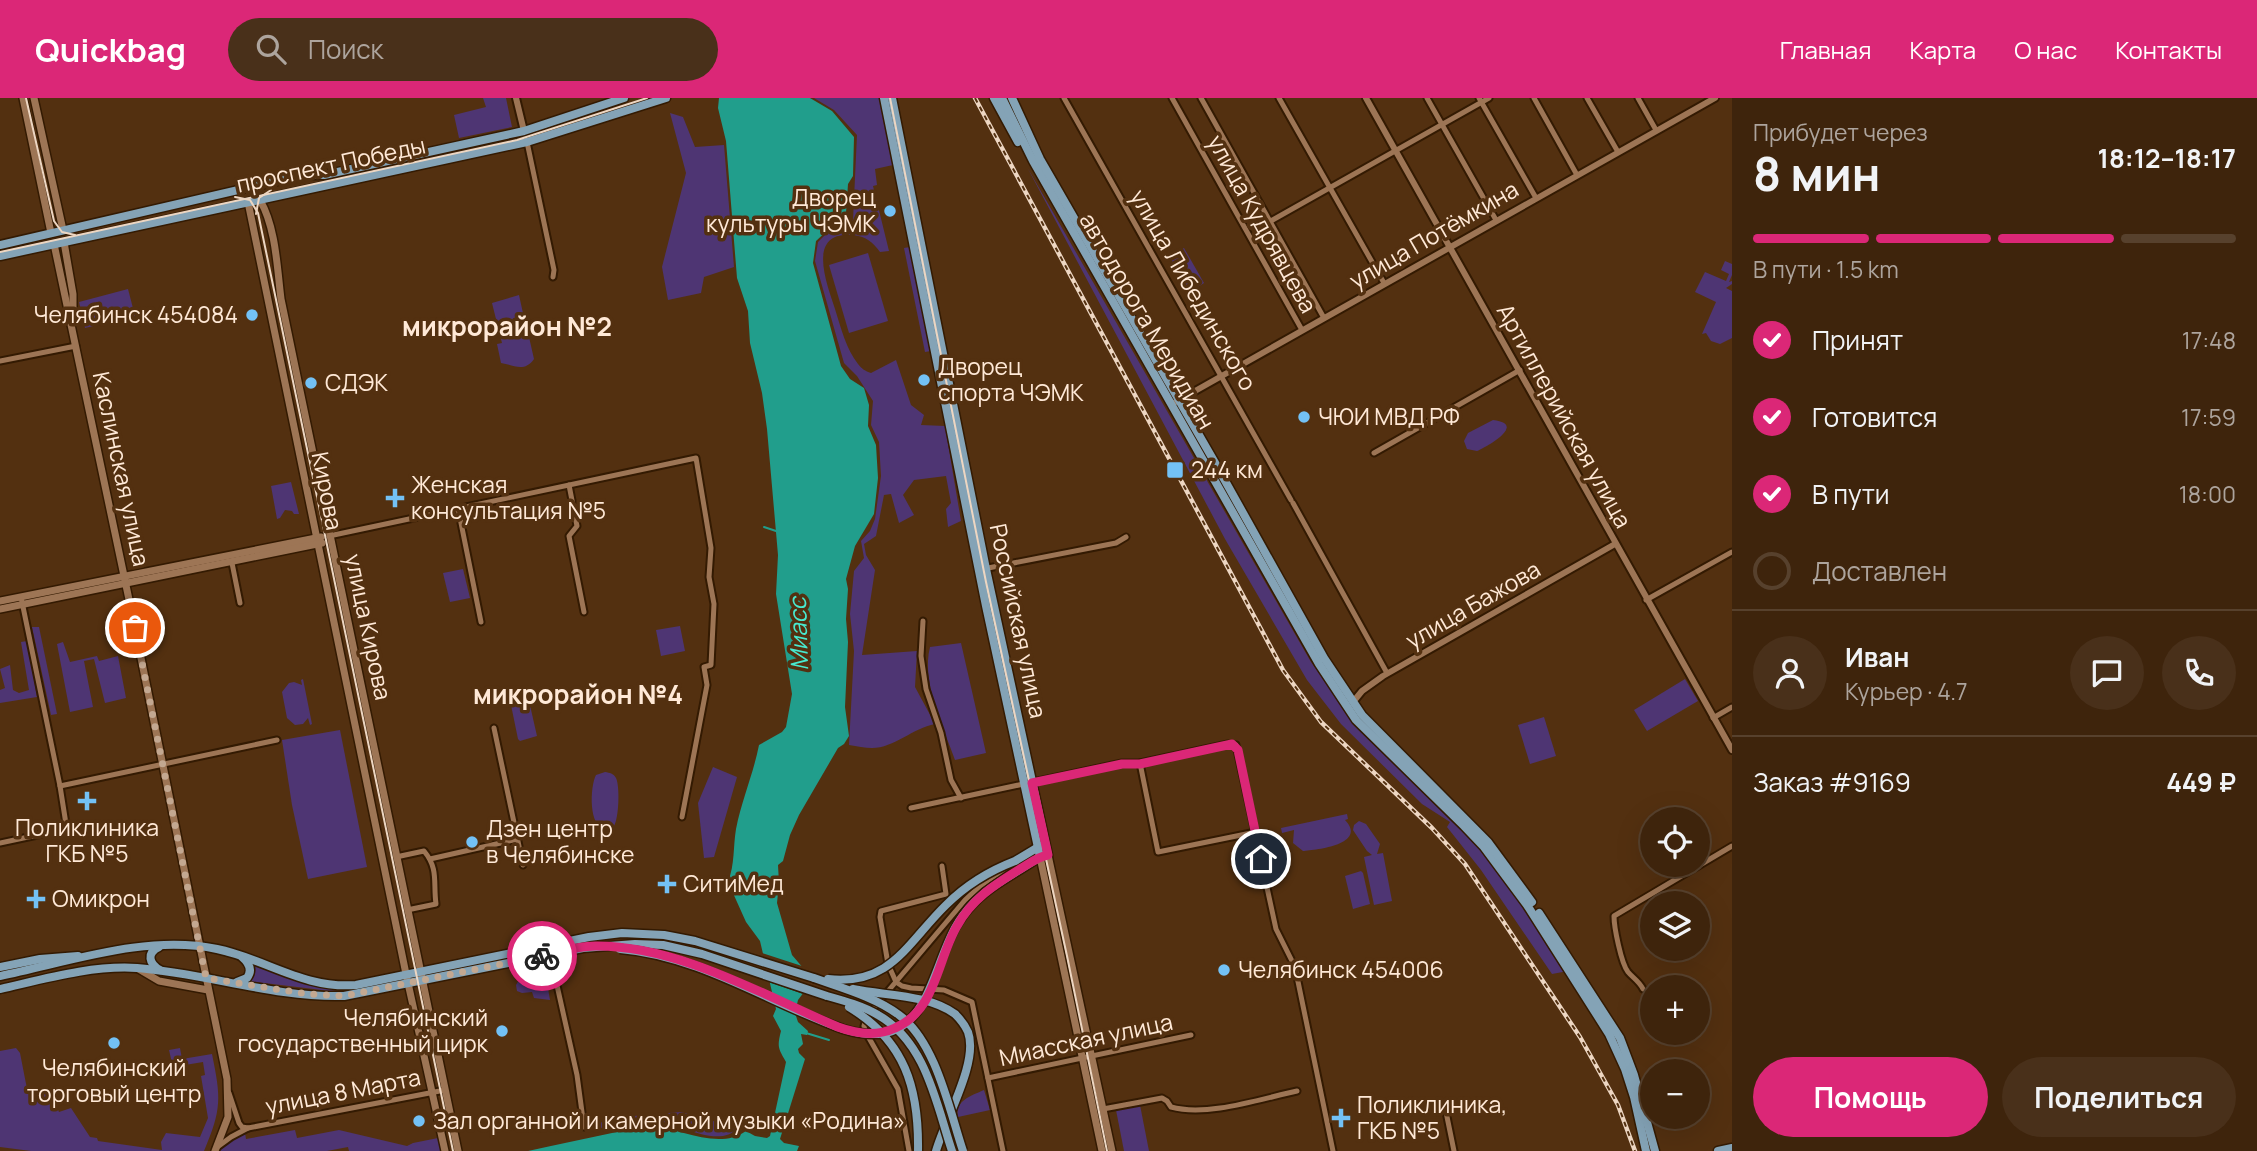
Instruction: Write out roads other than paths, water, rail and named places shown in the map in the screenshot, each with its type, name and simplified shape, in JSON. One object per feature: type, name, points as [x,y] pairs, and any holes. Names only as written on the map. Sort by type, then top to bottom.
[{"type":"main road","name":"Каслинская улица","points":[[23,98],[163,764],[228,1093],[228,1117],[216,1150]]},
{"type":"main road","name":"Каслинская улица","points":[[34,98],[63,230],[73,293],[73,329]]},
{"type":"main road","name":"проспект Победы","points":[[0,245],[303,175],[324,175],[524,131],[624,98]]},
{"type":"main road","name":"проспект Победы","points":[[0,256],[527,142],[666,98]]},
{"type":"main road","name":"Российская улица","points":[[884,98],[1066,957],[1101,1151]]},
{"type":"main road","name":"Российская улица","points":[[892,98],[938,347]]},
{"type":"main road","points":[[994,98],[1022,149],[1033,161]]},
{"type":"main road","name":"автодорога Меридиан","points":[[1002,98],[1033,161],[1324,658],[1353,702],[1381,735],[1488,842],[1532,902],[1620,1038],[1634,1074],[1650,1150]]},
{"type":"main road","name":"автодорога Меридиан","points":[[1012,98],[1040,159],[1320,664],[1347,707],[1368,732],[1484,847],[1527,905],[1609,1034],[1625,1069],[1650,1150]]},
{"type":"main road","points":[[524,131],[527,142]]},
{"type":"main road","points":[[248,202],[252,188]]},
{"type":"main road","name":"улица Кирова","points":[[252,188],[268,219],[281,299],[329,536],[458,1151]]},
{"type":"main road","name":"Кирова","points":[[248,202],[406,974]]},
{"type":"main road","points":[[125,580],[232,563],[329,536]]},
{"type":"main road","points":[[0,609],[22,601],[318,541]]},
{"type":"main road","points":[[0,601],[22,601]]},
{"type":"main road","points":[[814,978],[856,980],[885,969],[902,956],[938,913],[960,892],[982,877],[1043,851]]},
{"type":"main road","points":[[621,946],[689,963],[848,1031],[864,1034],[884,1032],[904,1024],[919,1010],[930,993],[957,926],[974,901],[1043,851]]},
{"type":"main road","points":[[0,989],[75,974],[136,968],[326,996],[358,994],[408,984],[421,976],[589,937],[622,933],[649,934],[695,941],[835,985],[898,1014],[916,1032],[932,1059],[963,1151]]},
{"type":"main road","points":[[163,971],[153,965],[150,958],[154,950],[166,945]]},
{"type":"main road","points":[[0,976],[142,946],[166,945],[199,946],[239,954],[306,981],[323,985],[356,985],[406,974],[421,976],[595,946],[663,946],[693,951],[880,1016],[906,1038],[922,1064],[953,1151]]},
{"type":"main road","points":[[0,967],[40,959],[102,954]]},
{"type":"main road","points":[[230,983],[243,980],[249,975],[249,964],[239,954]]},
{"type":"main road","name":"Российская улица","points":[[1066,957],[1092,1055],[1112,1151]]},
{"type":"main road","points":[[136,968],[159,981],[208,990]]},
{"type":"main road","points":[[406,974],[445,1151]]},
{"type":"main road","points":[[835,985],[926,1001],[944,1007],[955,1014],[968,1031],[971,1052],[966,1073],[936,1151]]},
{"type":"main road","points":[[827,996],[866,1019],[899,1054],[915,1095],[918,1151]]},
{"type":"main road","points":[[1718,1151],[1732,1148]]},
{"type":"street","points":[[516,98],[524,131]]},
{"type":"street","name":"улица Либединского","points":[[1064,98],[1387,673]]},
{"type":"street","name":"улица Кудрявцева","points":[[1172,98],[1302,330]]},
{"type":"street","name":"улица Кудрявцева","points":[[1200,98],[1324,317]]},
{"type":"street","points":[[1279,98],[1384,283]]},
{"type":"street","name":"Артиллерийская улица","points":[[1366,98],[1732,750]]},
{"type":"street","points":[[1427,98],[1496,220]]},
{"type":"street","points":[[1269,222],[1396,152],[1481,100],[1489,98]]},
{"type":"street","points":[[1534,98],[1577,175]]},
{"type":"street","points":[[1587,98],[1618,152]]},
{"type":"street","points":[[1638,98],[1656,131]]},
{"type":"street","name":"улица Потёмкина","points":[[1175,402],[1714,98]]},
{"type":"street","points":[[1481,100],[1536,198]]},
{"type":"street","points":[[527,142],[554,270],[553,277]]},
{"type":"street","points":[[0,361],[76,346]]},
{"type":"street","points":[[1374,453],[1520,370]]},
{"type":"street","points":[[329,536],[696,458],[709,532],[709,577],[714,604],[711,665],[704,667],[707,685],[682,817]]},
{"type":"street","points":[[569,485],[577,526],[569,536],[584,612]]},
{"type":"street","points":[[458,508],[481,622]]},
{"type":"street","points":[[983,569],[1116,543],[1126,537]]},
{"type":"street","name":"улица Бажова","points":[[1353,702],[1362,691],[1387,673],[1615,544]]},
{"type":"street","points":[[1646,600],[1732,552]]},
{"type":"street","points":[[232,563],[240,603]]},
{"type":"street","points":[[0,843],[61,830],[66,824],[22,601]]},
{"type":"street","points":[[923,621],[921,656],[926,688],[941,733],[951,780],[961,798]]},
{"type":"street","points":[[1713,718],[1732,707]]},
{"type":"street","points":[[494,728],[523,864]]},
{"type":"street","points":[[60,786],[276,740]]},
{"type":"street","points":[[911,808],[1122,764],[1140,764],[1228,744],[1236,745],[1276,929],[1294,967],[1333,1151]]},
{"type":"street","points":[[1140,764],[1158,852],[1256,832]]},
{"type":"street","points":[[430,859],[518,839]]},
{"type":"street","points":[[1640,983],[1627,971],[1614,916],[1732,846]]},
{"type":"street","points":[[396,857],[424,850],[430,859],[437,886],[436,904],[407,909]]},
{"type":"street","points":[[909,1151],[904,1109],[898,1089],[870,1042],[864,1026],[873,1007],[975,890],[1015,861]]},
{"type":"street","points":[[942,866],[947,892],[943,896],[881,911],[888,964],[896,982],[902,986],[944,990],[972,1002],[1003,1151]]},
{"type":"street","points":[[550,954],[579,1090],[584,1127]]},
{"type":"street","name":"Миасская улица","points":[[988,1078],[1191,1035]]},
{"type":"street","name":"улица 8 Марта","points":[[216,1150],[231,1137],[248,1129],[445,1090]]},
{"type":"street","points":[[1102,1109],[1162,1098],[1171,1107],[1181,1110],[1203,1110],[1297,1091]]},
{"type":"street","points":[[228,1093],[239,1123],[248,1129]]},
{"type":"street","points":[[1445,1107],[1454,1151]]},
{"type":"water","name":"Миасс","points":[[719,98],[810,98],[832,111],[854,137],[853,176],[848,184],[846,213],[816,241],[813,263],[841,366],[850,379],[864,388],[869,405],[868,426],[876,445],[878,478],[874,514],[855,546],[846,579],[848,642],[845,707],[849,736],[838,748],[799,815],[783,861],[778,865],[777,903],[792,955],[804,969],[804,992],[798,1000],[795,1013],[798,1022],[808,1031],[807,1035],[801,1034],[803,1044],[798,1049],[805,1059],[780,1139],[784,1143],[799,1146],[797,1151],[528,1151],[644,1126],[711,1139],[735,1137],[746,1131],[767,1138],[770,1136],[786,1062],[779,1047],[781,1031],[773,1016],[776,1009],[760,941],[746,922],[728,882],[738,818],[759,745],[786,727],[792,694],[776,594],[778,555],[767,429],[750,343],[748,311],[737,278],[726,141],[718,108]]},
{"type":"waterway","points":[[764,527],[776,531]]},
{"type":"waterway","points":[[806,1033],[829,1040]]},
{"type":"tram line","points":[[26,98],[54,221],[62,232],[75,235]]},
{"type":"tram line","points":[[0,252],[517,140],[647,98]]},
{"type":"tram line","points":[[890,98],[986,582],[1107,1151]]},
{"type":"tram line","points":[[256,214],[259,198],[271,190]]},
{"type":"tram line","points":[[235,197],[250,200],[258,213],[453,1151]]},
{"type":"railway","points":[[975,98],[1283,670],[1321,722],[1432,828],[1465,864],[1580,1037],[1618,1105],[1635,1151]]},
{"type":"place","name":"Дворец культуры ЧЭМК","points":[[890,211]]},
{"type":"place","name":"Челябинск 454084","points":[[252,315]]},
{"type":"place","name":"Дворец спорта ЧЭМК","points":[[924,380]]},
{"type":"place","name":"СДЭК","points":[[311,383]]},
{"type":"place","name":"ЧЮИ МВД РФ","points":[[1304,417]]},
{"type":"place","name":"244 км","points":[[1175,470]]},
{"type":"place","name":"Женская консультация №5","points":[[395,498]]},
{"type":"place","name":"Поликлиника ГКБ №5","points":[[87,801]]},
{"type":"place","name":"Дзен центр в Челябинске","points":[[472,842]]},
{"type":"place","name":"СитиМед","points":[[667,884]]},
{"type":"place","name":"Омикрон","points":[[36,899]]},
{"type":"place","name":"Челябинск 454006","points":[[1224,970]]},
{"type":"place","name":"Челябинский государственный цирк","points":[[502,1031]]},
{"type":"place","name":"Челябинский торговый центр","points":[[114,1043]]},
{"type":"place","name":"Поликлиника, ГКБ №5","points":[[1341,1118]]},
{"type":"place","name":"Зал органной и камерной музыки «Родина»","points":[[419,1121]]},
{"type":"district","name":"микрорайон №2","points":[[507,327]]},
{"type":"district","name":"микрорайон №4","points":[[578,695]]}]
